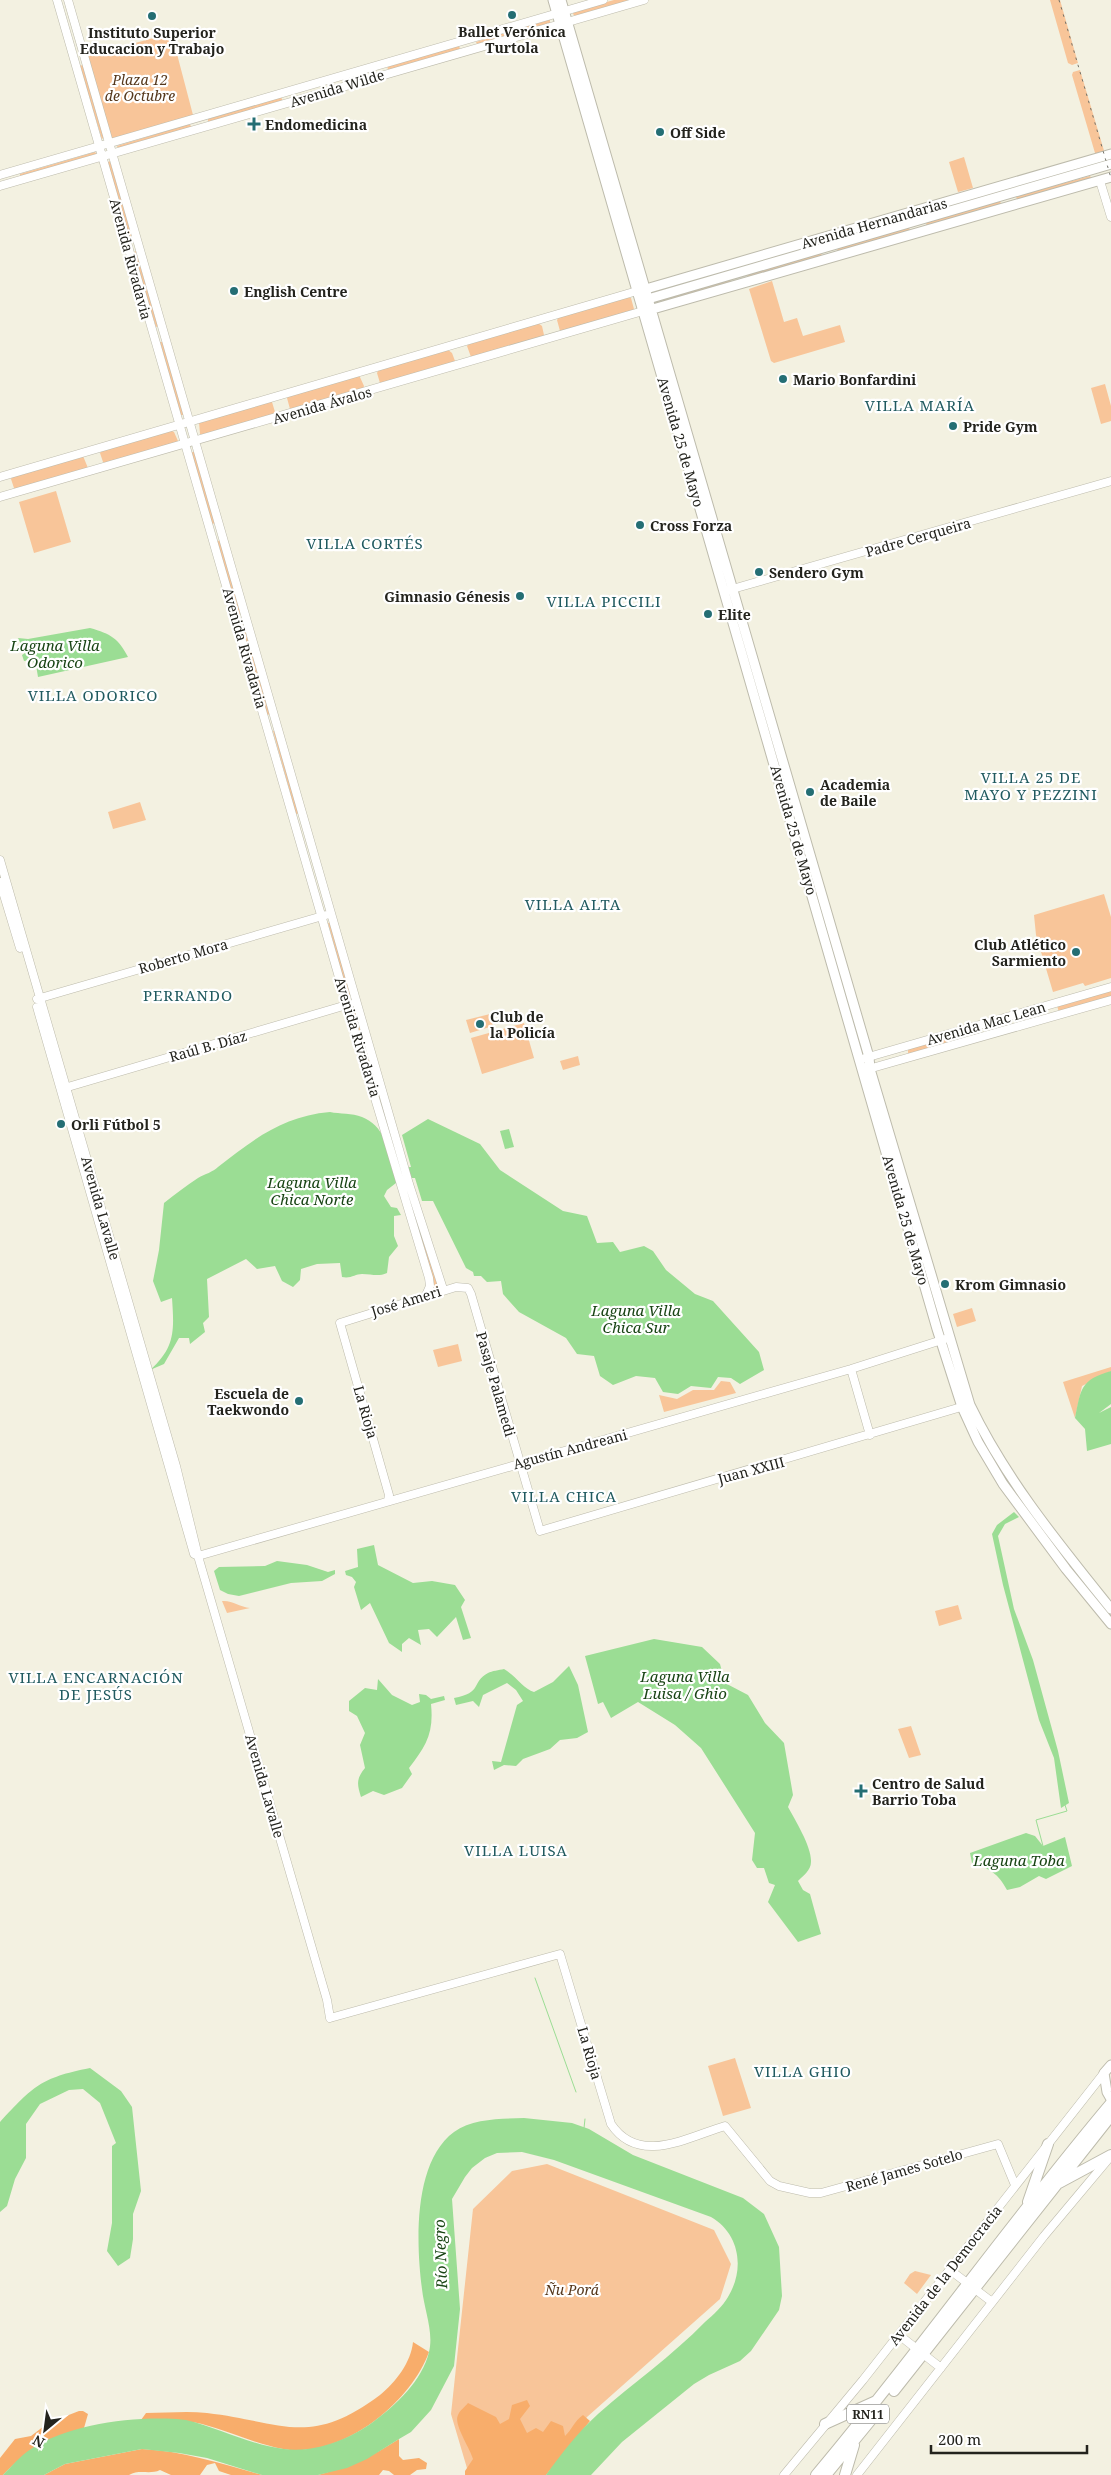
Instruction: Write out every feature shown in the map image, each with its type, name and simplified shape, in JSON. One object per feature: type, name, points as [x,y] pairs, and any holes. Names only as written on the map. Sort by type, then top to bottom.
[{"type":"highway","name":"Avenida de la Democracia","points":[[816,2475],[919,2352],[1021,2216],[1111,2103]]},
{"type":"highway","name":"Avenida de la Democracia","points":[[971,2285],[1111,2116]]},
{"type":"highway","name":"RN11","points":[[1021,2216],[1033,2190],[1048,2144]]},
{"type":"highway","points":[[1056,2184],[1111,2156]]},
{"type":"highway","name":"Avenida de la Democracia","points":[[826,2475],[856,2439],[919,2352]]},
{"type":"highway","points":[[825,2424],[880,2400]]},
{"type":"highway","points":[[845,2475],[856,2439]]},
{"type":"main road","name":"Avenida 25 de Mayo","points":[[552,0],[560,13],[563,23],[866,1070],[945,1339],[978,1442],[1003,1484],[1066,1569],[1110,1620]]},
{"type":"main road","name":"Avenida 25 de Mayo","points":[[560,13],[561,0]]},
{"type":"main road","name":"Avenida Hernandarias","points":[[641,290],[1111,154]]},
{"type":"main road","name":"Avenida Hernandarias","points":[[648,299],[1111,166]]},
{"type":"main road","name":"Avenida Hernandarias","points":[[647,310],[1111,177]]},
{"type":"main road","name":"Avenida 25 de Mayo","points":[[641,290],[648,299],[647,310]]},
{"type":"main road","name":"Avenida 25 de Mayo","points":[[966,1406],[1007,1474],[1111,1609]]},
{"type":"main road","name":"RN11","points":[[1104,2073],[1111,2064]]},
{"type":"main road","points":[[1104,2073],[1107,2092],[1111,2099]]},
{"type":"street","name":"Avenida Rivadavia","points":[[57,0],[103,156],[152,336],[347,1005],[400,1165]]},
{"type":"street","name":"Avenida Rivadavia","points":[[68,0],[357,1002],[429,1278],[430,1286],[426,1294]]},
{"type":"street","name":"Avenida Wilde","points":[[0,175],[100,148],[603,0]]},
{"type":"street","name":"Avenida Wilde","points":[[0,186],[644,0]]},
{"type":"street","points":[[1100,181],[1111,217]]},
{"type":"street","name":"Avenida Ávalos","points":[[0,477],[641,290]]},
{"type":"street","name":"Avenida Ávalos","points":[[0,497],[647,310]]},
{"type":"street","name":"Padre Cerqueira","points":[[728,590],[1111,481]]},
{"type":"street","name":"Avenida Lavalle","points":[[0,860],[63,1089],[176,1466],[198,1556],[320,1975],[330,2018],[560,1954]]},
{"type":"street","name":"Avenida Lavalle","points":[[0,882],[37,999]]},
{"type":"street","name":"Roberto Mora","points":[[37,999],[332,914]]},
{"type":"street","name":"Avenida Mac Lean","points":[[864,1058],[1111,987]]},
{"type":"street","name":"Avenida Mac Lean","points":[[866,1070],[1111,1000]]},
{"type":"street","name":"Raúl B. Díaz","points":[[63,1089],[357,1002]]},
{"type":"street","points":[[903,1047],[906,1058]]},
{"type":"street","points":[[886,1052],[889,1063]]},
{"type":"street","name":"Avenida Rivadavia","points":[[405,1183],[443,1290]]},
{"type":"street","name":"José Ameri","points":[[340,1323],[443,1290],[462,1287],[468,1288],[471,1294]]},
{"type":"street","name":"Pasaje Palamedi","points":[[471,1294],[540,1531]]},
{"type":"street","name":"La Rioja","points":[[340,1323],[387,1487],[388,1501]]},
{"type":"street","name":"Agustín Andreani","points":[[198,1556],[519,1462],[851,1369],[945,1339]]},
{"type":"street","points":[[851,1369],[870,1435]]},
{"type":"street","name":"Juan XXIII","points":[[540,1531],[966,1406]]},
{"type":"street","name":"La Rioja","points":[[560,1954],[612,2124],[623,2139],[631,2144],[646,2147],[658,2146],[725,2126],[770,2181],[779,2186],[810,2194]]},
{"type":"street","name":"Avenida de la Democracia","points":[[784,2475],[899,2335],[1104,2073]]},
{"type":"street","name":"René James Sotelo","points":[[810,2194],[873,2180],[998,2144],[1015,2185]]},
{"type":"street","points":[[857,2475],[992,2302],[1111,2156]]},
{"type":"street","points":[[950,2270],[992,2302]]},
{"type":"street","points":[[899,2335],[941,2368]]},
{"type":"green space","points":[[614,0],[635,0],[576,17],[573,14],[574,11]]},
{"type":"green space","points":[[1050,0],[1060,0],[1078,63],[1072,65],[1068,63]]},
{"type":"green space","points":[[550,19],[550,24],[477,44],[476,42]]},
{"type":"green space","name":"Plaza 12 de Octubre","points":[[168,34],[172,35],[193,115],[113,141],[110,138],[87,59],[88,56]]},
{"type":"green space","points":[[459,45],[460,50],[388,70],[387,65]]},
{"type":"green space","points":[[83,65],[104,137],[102,139],[79,66]]},
{"type":"green space","points":[[1080,70],[1105,154],[1099,155],[1095,153],[1072,75],[1073,72]]},
{"type":"green space","points":[[281,97],[283,101],[208,122],[208,119]]},
{"type":"green space","points":[[189,124],[192,127],[118,148],[117,146]]},
{"type":"green space","points":[[95,152],[98,156],[20,176],[20,174]]},
{"type":"green space","points":[[964,157],[973,188],[958,192],[949,162]]},
{"type":"green space","points":[[110,161],[132,236],[128,235],[107,163]]},
{"type":"green space","points":[[1090,176],[1092,179],[1017,200],[1016,196]]},
{"type":"green space","points":[[1000,200],[1001,205],[926,225],[927,221]]},
{"type":"green space","points":[[909,227],[910,231],[838,252],[837,248]]},
{"type":"green space","points":[[136,251],[158,326],[156,327],[133,253]]},
{"type":"green space","points":[[821,252],[822,257],[748,278],[747,273]]},
{"type":"green space","points":[[730,279],[731,283],[664,303],[662,299]]},
{"type":"green space","points":[[772,281],[784,322],[797,318],[803,336],[840,325],[845,342],[774,363],[771,361],[749,289]]},
{"type":"green space","points":[[628,297],[631,298],[634,309],[632,312],[563,332],[560,331],[557,320],[559,317]]},
{"type":"green space","points":[[538,323],[542,326],[543,338],[474,358],[471,357],[467,346],[470,342]]},
{"type":"green space","points":[[160,342],[163,342],[185,414],[183,415],[180,415]]},
{"type":"green space","points":[[447,349],[452,353],[455,361],[453,365],[384,385],[380,383],[377,373],[379,369]]},
{"type":"green space","points":[[359,375],[364,386],[363,390],[290,409],[287,398],[289,395]]},
{"type":"green space","points":[[1105,384],[1111,406],[1111,421],[1101,424],[1091,388]]},
{"type":"green space","points":[[267,401],[272,402],[275,412],[273,416],[203,437],[200,434],[199,422]]},
{"type":"green space","points":[[170,430],[174,432],[178,441],[176,445],[107,465],[103,462],[100,453],[103,449]]},
{"type":"green space","points":[[196,451],[216,523],[212,524],[190,453]]},
{"type":"green space","points":[[83,456],[88,468],[86,471],[18,490],[14,488],[11,479],[13,475]]},
{"type":"green space","points":[[56,491],[71,542],[34,553],[19,502]]},
{"type":"green space","points":[[220,540],[241,614],[239,615],[216,542]]},
{"type":"green space","points":[[245,630],[271,714],[267,715],[243,631]]},
{"type":"green space","points":[[276,730],[300,813],[296,814],[273,731]]},
{"type":"green space","points":[[140,802],[146,820],[113,829],[108,812]]},
{"type":"green space","name":"Club Atlético Sarmiento","points":[[1104,894],[1111,917],[1111,978],[1085,986],[1083,983],[1053,992],[1036,935],[1034,915]]},
{"type":"green space","points":[[331,922],[352,995],[348,996],[328,923]]},
{"type":"green space","points":[[1111,990],[1111,997],[1059,1012],[1057,1006]]},
{"type":"green space","points":[[353,1013],[356,1013],[379,1093],[376,1093]]},
{"type":"green space","points":[[490,1014],[493,1026],[470,1033],[466,1020]]},
{"type":"green space","points":[[524,1023],[534,1058],[482,1074],[471,1038]]},
{"type":"green space","points":[[949,1036],[952,1041],[908,1054],[908,1048]]},
{"type":"green space","points":[[578,1056],[580,1065],[563,1070],[560,1061]]},
{"type":"green space","points":[[386,1109],[439,1287],[437,1290],[433,1290],[433,1283],[382,1110]]},
{"type":"green space","points":[[972,1308],[976,1321],[957,1327],[953,1314]]},
{"type":"green space","points":[[458,1344],[462,1361],[438,1367],[433,1350]]},
{"type":"green space","points":[[1111,1367],[1111,1371],[1082,1386],[1075,1418],[1063,1382]]},
{"type":"green space","points":[[721,1381],[730,1382],[736,1393],[664,1412],[659,1395],[677,1399],[693,1390],[714,1390]]},
{"type":"green space","points":[[222,1601],[229,1602],[250,1608],[227,1613]]},
{"type":"green space","points":[[958,1605],[962,1619],[939,1626],[935,1611]]},
{"type":"green space","points":[[911,1726],[921,1755],[909,1758],[898,1729]]},
{"type":"green space","points":[[735,2058],[751,2108],[723,2116],[708,2066]]},
{"type":"green space","name":"Ñu Porá","points":[[547,2164],[714,2230],[731,2264],[720,2299],[587,2417],[543,2475],[469,2475],[451,2414],[473,2209],[512,2171]]},
{"type":"green space","points":[[915,2271],[931,2275],[917,2294],[904,2283],[910,2274]]},
{"type":"shaded area","points":[[413,2342],[429,2352],[420,2372],[406,2390],[390,2408],[371,2424],[350,2436],[328,2445],[305,2450],[283,2449],[195,2422],[141,2420],[146,2413],[192,2412],[296,2427],[314,2426],[334,2421],[355,2411],[386,2390],[406,2364]]},
{"type":"shaded area","points":[[527,2400],[530,2406],[520,2419],[527,2433],[536,2428],[543,2432],[551,2421],[563,2426],[565,2436],[583,2415],[590,2421],[546,2475],[465,2475],[465,2471],[473,2459],[458,2424],[457,2419],[460,2412],[468,2403],[496,2417],[500,2424],[509,2419],[512,2405]]},
{"type":"shaded area","points":[[79,2411],[88,2414],[84,2428],[50,2440],[21,2458],[3,2475],[0,2475],[0,2458],[15,2439],[31,2436],[48,2423]]},
{"type":"shaded area","points":[[399,2439],[399,2456],[403,2460],[419,2458],[427,2463],[426,2469],[417,2470],[410,2475],[394,2475],[389,2471],[383,2470],[379,2475],[318,2475],[360,2460],[380,2451]]},
{"type":"shaded area","points":[[142,2449],[188,2455],[262,2475],[231,2475],[219,2471],[215,2463],[207,2465],[200,2475],[171,2475],[160,2470],[137,2472],[129,2475],[44,2475],[65,2464]]},
{"type":"water","name":"Laguna Villa Odorico","points":[[90,628],[103,632],[117,641],[128,657],[38,677],[36,665],[31,660],[24,661],[22,655],[25,653],[18,638],[28,639]]},
{"type":"water","points":[[330,1112],[362,1117],[375,1126],[384,1138],[395,1168],[411,1167],[402,1135],[428,1119],[480,1144],[500,1170],[563,1211],[587,1216],[597,1243],[613,1242],[620,1252],[644,1246],[653,1251],[666,1270],[695,1294],[713,1301],[759,1352],[764,1370],[740,1384],[731,1378],[718,1377],[711,1388],[691,1386],[678,1394],[663,1392],[655,1378],[636,1376],[613,1385],[600,1376],[594,1356],[577,1354],[566,1338],[519,1312],[503,1294],[501,1281],[487,1282],[481,1276],[474,1276],[473,1272],[466,1268],[433,1201],[422,1201],[415,1178],[397,1178],[396,1183],[387,1190],[384,1196],[391,1207],[397,1208],[401,1215],[394,1216],[394,1236],[398,1246],[389,1257],[387,1273],[342,1277],[340,1263],[317,1264],[301,1269],[300,1280],[293,1287],[282,1281],[275,1266],[257,1269],[246,1259],[207,1279],[209,1317],[203,1323],[205,1332],[190,1344],[189,1338],[179,1338],[164,1364],[150,1370],[165,1353],[172,1337],[173,1328],[172,1298],[161,1302],[153,1281],[159,1250],[164,1203],[270,1130],[298,1118]]},
{"type":"water","points":[[509,1129],[514,1147],[505,1149],[500,1131]]},
{"type":"water","points":[[1111,1371],[1111,1404],[1099,1413],[1111,1407],[1111,1444],[1087,1451],[1085,1429],[1075,1418],[1081,1393],[1093,1378]]},
{"type":"water","points":[[1014,1512],[1019,1517],[1005,1524],[998,1536],[1014,1609],[1033,1660],[1058,1751],[1069,1803],[1061,1808],[1054,1758],[1039,1720],[1003,1585],[992,1534],[997,1525]]},
{"type":"water","points":[[374,1545],[378,1565],[413,1583],[432,1581],[455,1585],[465,1600],[461,1607],[471,1638],[463,1640],[456,1617],[437,1637],[429,1629],[418,1630],[421,1645],[409,1638],[402,1644],[402,1652],[389,1643],[370,1603],[361,1610],[354,1587],[356,1582],[352,1577],[346,1575],[345,1571],[358,1567],[357,1549]]},
{"type":"water","points":[[277,1561],[307,1565],[328,1572],[335,1570],[335,1574],[322,1581],[291,1583],[239,1596],[220,1590],[214,1571],[219,1567],[265,1566]]},
{"type":"water","name":"Laguna Villa Luisa / Ghio","points":[[654,1639],[702,1647],[720,1664],[725,1683],[748,1695],[765,1723],[784,1743],[793,1795],[788,1807],[803,1834],[811,1856],[810,1868],[798,1881],[803,1890],[810,1894],[821,1934],[798,1942],[768,1902],[775,1885],[769,1883],[764,1868],[757,1868],[752,1860],[755,1833],[701,1748],[675,1725],[638,1702],[611,1718],[603,1702],[598,1704],[585,1656]]},
{"type":"water","points":[[569,1666],[578,1685],[588,1732],[577,1738],[560,1740],[550,1749],[523,1759],[516,1766],[504,1765],[494,1770],[492,1761],[501,1762],[517,1705],[523,1701],[516,1690],[507,1683],[483,1695],[479,1707],[473,1701],[456,1705],[454,1698],[469,1693],[483,1676],[488,1673],[504,1669],[534,1692],[553,1682]]},
{"type":"water","points":[[378,1679],[392,1695],[412,1705],[420,1702],[419,1694],[426,1695],[431,1699],[444,1696],[445,1700],[431,1704],[432,1714],[428,1739],[409,1768],[412,1774],[402,1788],[384,1795],[373,1791],[361,1797],[358,1782],[365,1768],[360,1745],[365,1733],[357,1716],[349,1711],[349,1701],[365,1688],[377,1690]]},
{"type":"water","name":"Laguna Toba","points":[[1026,1833],[1035,1836],[1043,1846],[1065,1837],[1072,1866],[1046,1879],[1039,1876],[1020,1887],[1007,1890],[993,1872],[972,1863],[970,1853]]},
{"type":"water","points":[[90,2068],[121,2091],[132,2107],[141,2191],[133,2214],[133,2239],[130,2258],[118,2266],[107,2251],[112,2223],[112,2146],[116,2143],[100,2103],[83,2089],[69,2090],[40,2104],[26,2124],[26,2158],[15,2179],[7,2206],[0,2212],[0,2122],[21,2100],[39,2085],[60,2076]]},
{"type":"water","name":"Río Negro","points":[[524,2118],[572,2123],[589,2129],[633,2155],[743,2198],[764,2214],[779,2247],[782,2296],[779,2310],[751,2351],[740,2361],[694,2384],[622,2442],[591,2475],[546,2475],[570,2443],[591,2421],[679,2346],[721,2307],[728,2297],[737,2275],[737,2253],[734,2242],[728,2233],[721,2224],[711,2217],[554,2160],[522,2152],[497,2153],[485,2158],[472,2168],[452,2199],[460,2309],[454,2366],[431,2410],[411,2432],[367,2459],[347,2468],[318,2475],[262,2475],[207,2458],[142,2449],[65,2464],[44,2475],[3,2475],[27,2452],[47,2440],[85,2427],[106,2423],[148,2419],[186,2420],[259,2444],[296,2450],[319,2447],[342,2440],[373,2422],[407,2392],[421,2373],[429,2352],[430,2337],[420,2271],[419,2227],[424,2183],[431,2163],[441,2146],[454,2132],[462,2127],[488,2120]]},
{"type":"waterway","points":[[1043,1846],[1036,1820],[1067,1811],[1065,1805]]},
{"type":"waterway","points":[[535,1978],[576,2092]]},
{"type":"waterway","points":[[584,2128],[585,2119]]},
{"type":"railway","points":[[1059,0],[1111,178]]},
{"type":"place","name":"Ballet Verónica Turtola","points":[[512,15]]},
{"type":"place","name":"Instituto Superior Educacion y Trabajo","points":[[152,16]]},
{"type":"place","name":"Endomedicina","points":[[254,124]]},
{"type":"place","name":"Off Side","points":[[660,132]]},
{"type":"place","name":"English Centre","points":[[234,291]]},
{"type":"place","name":"Mario Bonfardini","points":[[783,379]]},
{"type":"place","name":"Pride Gym","points":[[953,426]]},
{"type":"place","name":"Cross Forza","points":[[640,525]]},
{"type":"place","name":"Sendero Gym","points":[[759,572]]},
{"type":"place","name":"Gimnasio Génesis","points":[[520,596]]},
{"type":"place","name":"Elite","points":[[708,614]]},
{"type":"place","name":"Academia de Baile","points":[[810,792]]},
{"type":"place","name":"Club Atlético Sarmiento","points":[[1076,952]]},
{"type":"place","name":"Club de la Policía","points":[[480,1024]]},
{"type":"place","name":"Orli Fútbol 5","points":[[61,1124]]},
{"type":"place","name":"Krom Gimnasio","points":[[945,1284]]},
{"type":"place","name":"Escuela de Taekwondo","points":[[299,1401]]},
{"type":"place","name":"Centro de Salud Barrio Toba","points":[[861,1791]]},
{"type":"district","name":"VILLA MARÍA","points":[[920,405]]},
{"type":"district","name":"VILLA CORTÉS","points":[[365,543]]},
{"type":"district","name":"VILLA PICCILI","points":[[604,601]]},
{"type":"district","name":"VILLA ODORICO","points":[[93,695]]},
{"type":"district","name":"VILLA 25 DE MAYO Y PEZZINI","points":[[1031,786]]},
{"type":"district","name":"VILLA ALTA","points":[[573,904]]},
{"type":"district","name":"PERRANDO","points":[[188,995]]},
{"type":"district","name":"VILLA CHICA","points":[[564,1496]]},
{"type":"district","name":"VILLA ENCARNACIÓN DE JESÚS","points":[[96,1686]]},
{"type":"district","name":"VILLA LUISA","points":[[516,1850]]},
{"type":"district","name":"VILLA GHIO","points":[[803,2071]]},
{"type":"water label","name":"Laguna Villa Chica Norte","points":[[312,1190]]},
{"type":"water label","name":"Laguna Villa Chica Sur","points":[[636,1318]]}]
